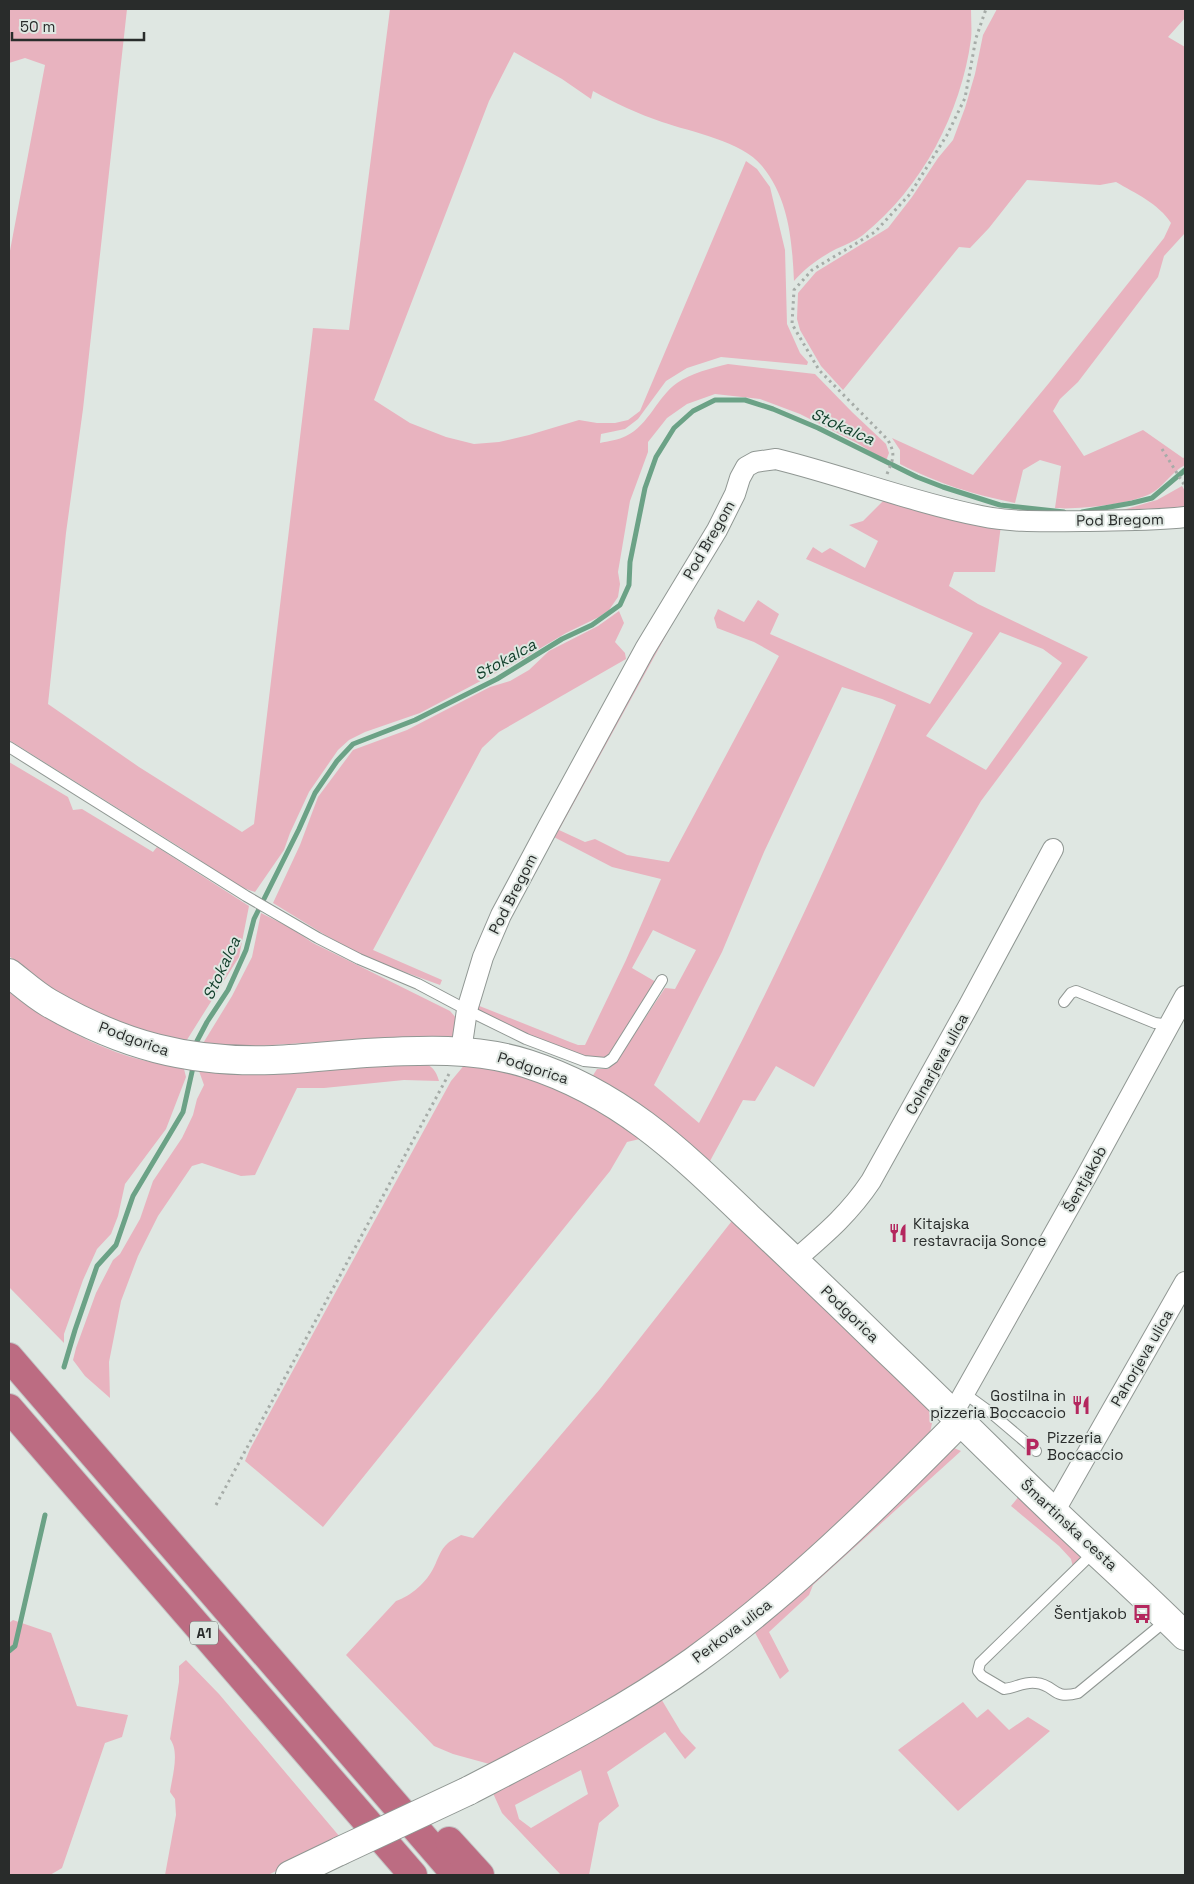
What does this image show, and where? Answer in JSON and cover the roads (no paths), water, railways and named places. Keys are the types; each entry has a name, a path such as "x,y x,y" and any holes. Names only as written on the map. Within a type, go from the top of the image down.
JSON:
{"highway":[{"name":"A1","path":"9,1358 456,1875"},
{"name":"A1","path":"9,1408 406,1870"},
{"path":"382,1788 414,1803 480,1875"}],"main road":[{"name":"Podgorica","path":"9,973 47,1002 116,1036 175,1054 213,1059 274,1060 400,1051 461,1051 494,1055 525,1062 566,1078 611,1101 675,1149 794,1260 959,1409"},
{"name":"Šmartinska cesta","path":"959,1409 1054,1512 1176,1628"},
{"name":"Perkova ulica","path":"290,1875 468,1791 604,1719 692,1662 778,1596 892,1491 959,1409"}],"street":[{"name":"Pod Bregom","path":"467,1010 483,957 501,916 645,649 717,530 746,467 755,462 776,459 930,503 1005,520 1170,519 1185,517"},
{"name":"Colnarjeva ulica","path":"794,1260 839,1222 872,1181 1054,849"},
{"name":"Šentjakob","path":"959,1409 1185,996"},
{"path":"461,1051 467,1010"},
{"name":"Pahorjeva ulica","path":"1054,1512 1185,1282"}],"lane":[{"path":"9,747 246,896 318,938 359,959 418,984 526,1039 584,1061 606,1063 613,1058 662,980"},
{"path":"1064,1002 1071,993 1076,991 1156,1023 1170,1025"},
{"path":"959,1409 990,1412 1036,1451"},
{"path":"1095,1551 980,1663 978,1672 982,1676 1004,1689 1031,1682 1039,1683 1060,1695 1068,1696 1078,1693 1176,1628"}],"waterway":[{"name":"Stokalca","path":"196,1047 197,1041 207,1022 228,990 246,950 254,919 315,793 337,761 353,744 415,720 497,679 562,639 592,625 620,605 629,585 630,562 645,488 656,457 674,428 693,411 715,400 745,400 773,409 818,428 917,477 943,487 1000,505 1064,512"},
{"name":"Stokalca","path":"1082,512 1152,498 1185,470"},
{"name":"Stokalca","path":"64,1367 97,1266 116,1245 133,1196 183,1112 194,1063"},
{"name":"Stokalca","path":"9,1651 15,1646 45,1515"}],"place":[{"name":"Kitajska restavracija Sonce","path":"898,1233"},
{"name":"Gostilna in pizzeria Boccaccio","path":"1081,1405"},
{"name":"Pizzeria Boccaccio","path":"1032,1447"},
{"name":"Šentjakob","path":"1142,1614"}]}
